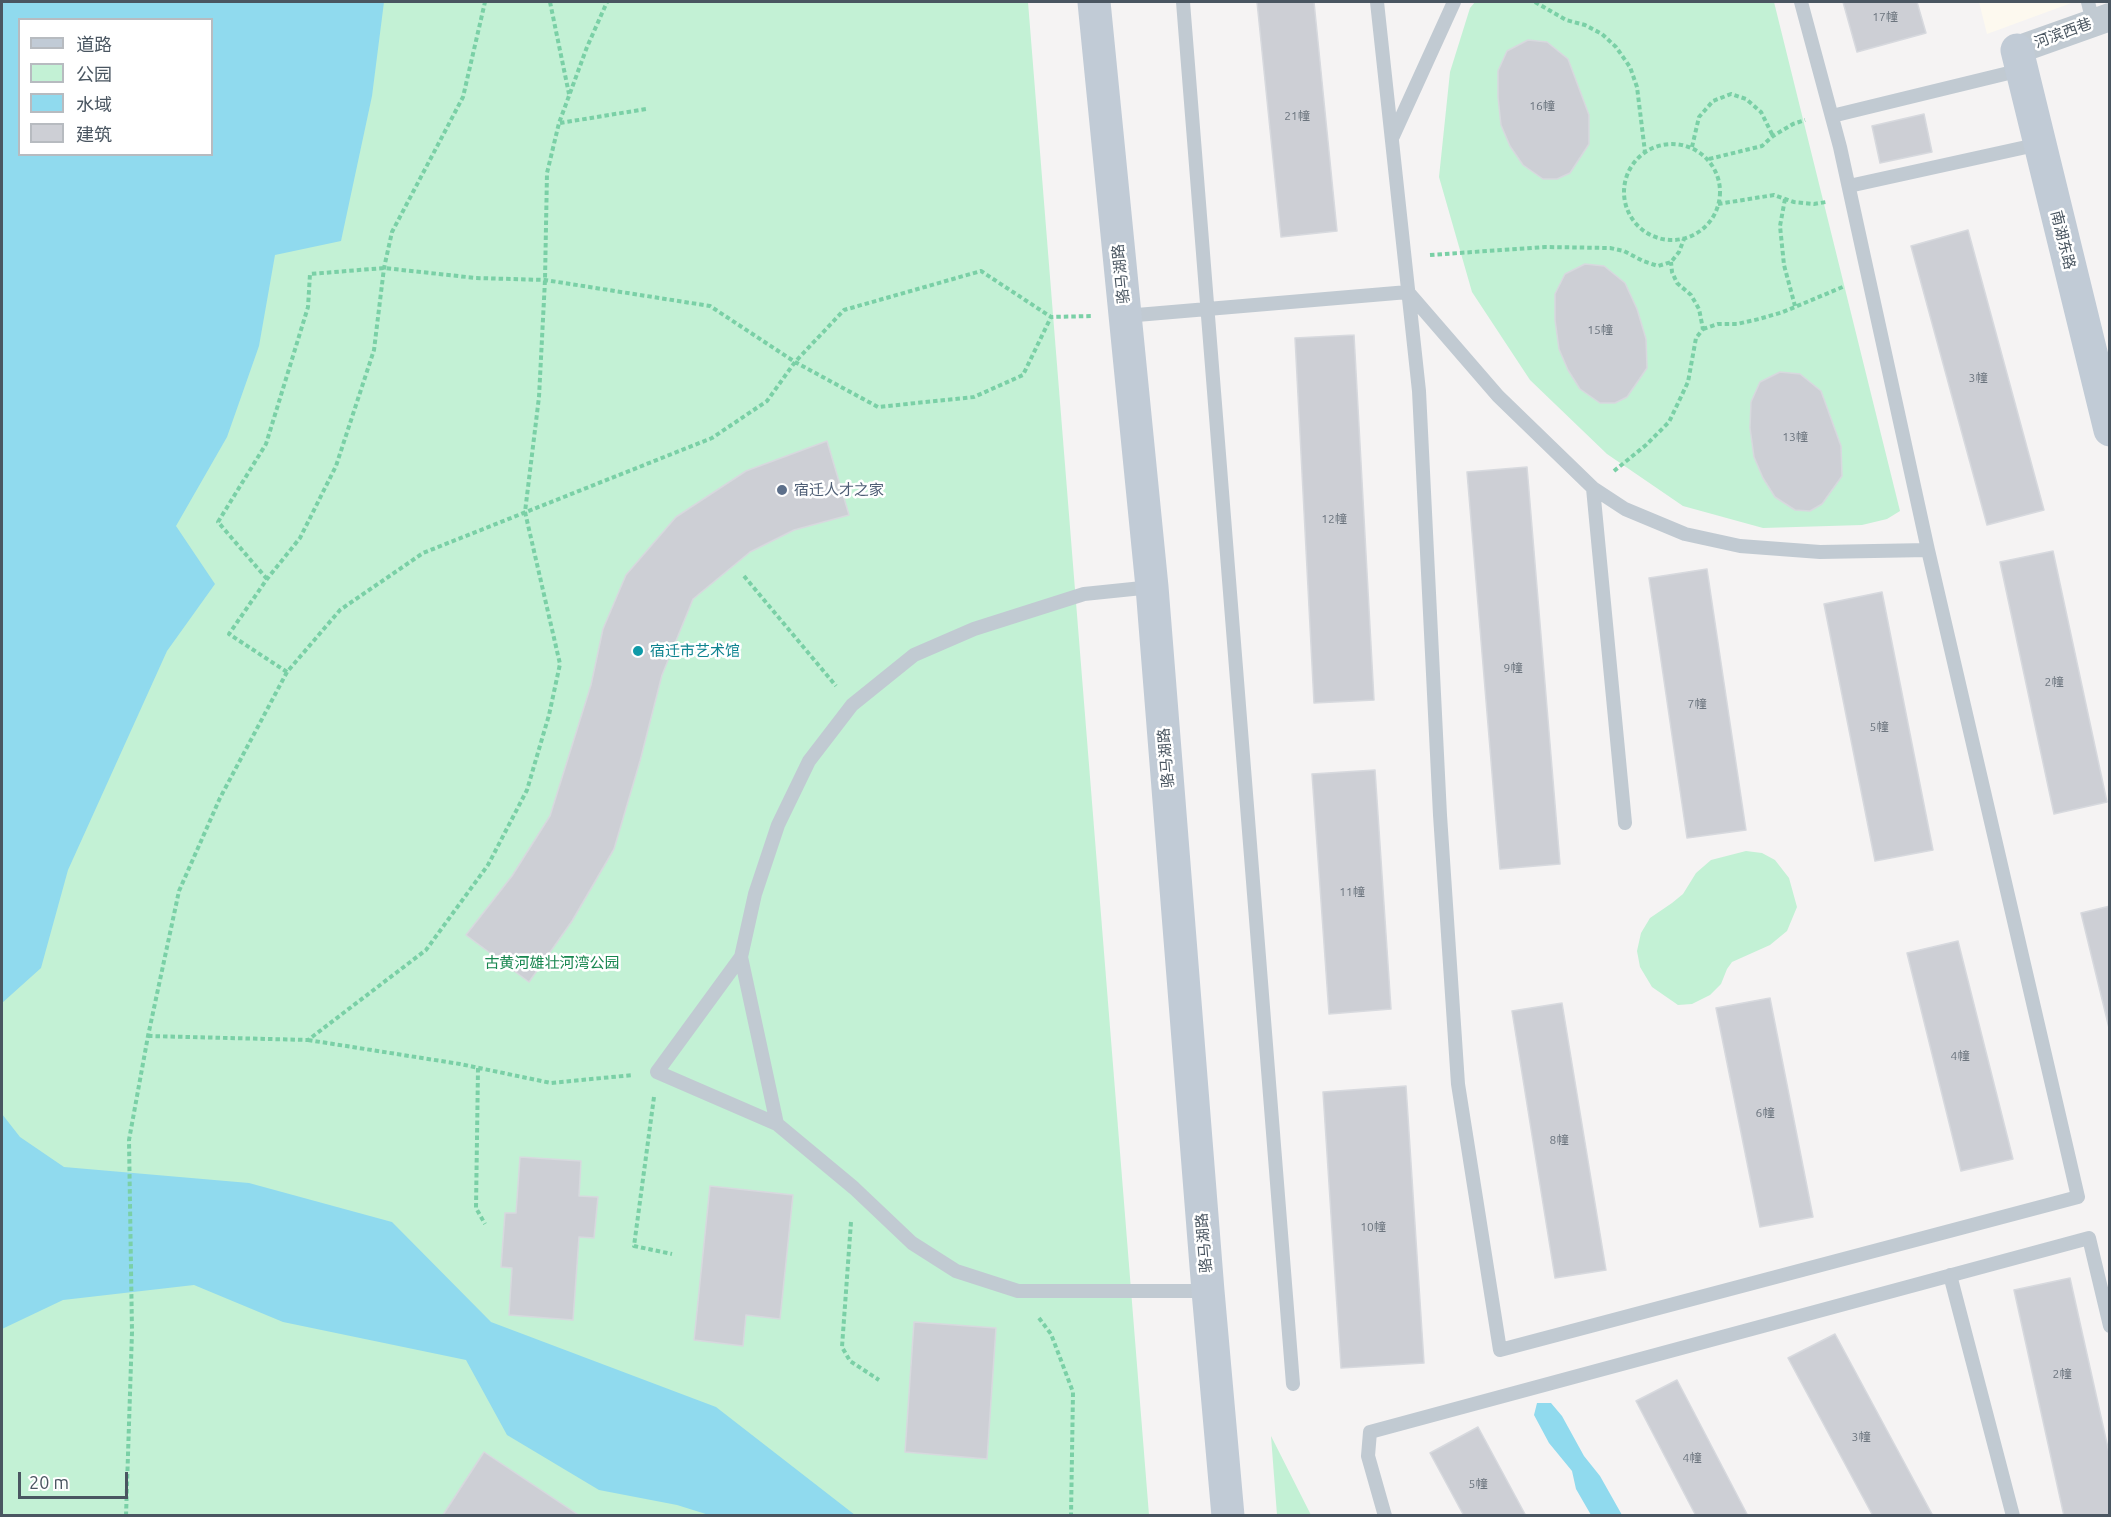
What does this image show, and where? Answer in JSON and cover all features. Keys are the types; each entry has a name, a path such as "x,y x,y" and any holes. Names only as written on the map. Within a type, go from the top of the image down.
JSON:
{"street":[{"name":"骆马湖路","path":"1094,2 1152,587 1228,1515"},
{"name":"河滨西巷","path":"2019,60 2097,13"},
{"name":"南湖东路","path":"2019,60 2109,430"}],"lane":[{"path":"1183,2 1293,1384"},
{"path":"1377,2 1419,391 1440,815 1458,1084 1500,1350 2078,1197 1928,550 1850,193 1801,2"},
{"path":"1392,138 1454,2"},
{"path":"1831,114 2019,60"},
{"path":"1850,193 2040,144"},
{"path":"1125,315 1408,292"},
{"path":"1408,292 1498,396 1593,488 1625,509 1685,534 1740,546 1820,552 1928,550"},
{"path":"1593,488 1625,823"},
{"path":"1152,587 1084,594 974,629 914,654 852,705 809,761 778,825 755,894 741,957 657,1072 777,1124 854,1188 912,1242 956,1271 1018,1291 1208,1291"},
{"path":"741,957 777,1124"},
{"path":"1385,1515 1368,1456 1370,1432 2089,1238 2109,1326"},
{"path":"1950,1275 2013,1515"}],"path":[{"path":"287,672 229,634 267,579 300,538 336,466 374,350 384,268 392,232 463,97 485,2"},
{"path":"550,2 570,95"},
{"path":"308,1040 426,950 488,866 527,789 549,716 560,664 525,512 539,397 545,280 547,173 559,123 587,46 607,2"},
{"path":"1535,2 1566,20 1585,25 1602,34 1616,47 1630,67 1637,87 1645,152"},
{"path":"1692,148 1699,117 1713,101 1731,94 1746,99 1761,112 1773,136"},
{"path":"559,123 646,109"},
{"path":"1708,159 1762,146 1793,124 1831,114"},
{"path":"1669,143 1692,148 1708,159 1719,178 1721,194 1718,204 1710,222 1698,233 1684,239 1668,240 1653,237 1630,217 1624,201 1623,185 1628,169 1639,156 1652,147 1669,143"},
{"path":"1718,204 1774,195 1794,202 1814,204 1850,193"},
{"path":"1785,199 1780,226 1784,265 1795,306"},
{"path":"1404,257 1545,247 1610,248 1624,251 1642,261 1658,266 1671,262 1684,239"},
{"path":"1671,262 1677,283 1691,295 1699,309 1703,329"},
{"path":"126,1515 132,1332 129,1140 148,1036 179,891 220,798 287,672 340,610 423,553 712,438 767,401 795,362 844,310 981,271 1051,317 1023,375 974,397 878,407 795,362 710,306 545,280 476,278 384,268 310,274 308,307 266,444 218,522 267,579"},
{"path":"1593,488 1646,445 1669,422 1688,382 1696,338 1703,329 1718,324 1737,324 1759,319 1869,277"},
{"path":"744,576 852,705"},
{"path":"148,1036 308,1040 478,1068 551,1083 657,1072 634,1246 672,1254"},
{"path":"478,1068 476,1208 485,1224"},
{"path":"854,1188 842,1347 850,1361 879,1380"},
{"path":"1018,1291 1051,1334 1073,1392 1071,1515"}],"shaded area":[{"path":"1979,2 2074,2 1987,34"}],"green space":[{"name":"古黄河雄壮河湾公园","path":"2,2 1028,2 1149,1515 2,1516"},
{"path":"1475,2 1774,2 1900,511 1887,519 1862,525 1763,528 1683,506 1607,454 1530,380 1472,292 1439,177 1450,72 1470,8"},
{"path":"1746,851 1762,853 1775,860 1789,878 1797,907 1787,931 1770,945 1732,962 1721,984 1710,995 1692,1004 1678,1005 1652,987 1640,967 1637,951 1641,933 1650,918 1683,894 1696,873 1711,860"},
{"path":"1271,1436 1311,1515 1277,1515"}],"water":[{"path":"2,2 384,2 372,96 341,241 275,255 259,346 227,437 176,526 215,584 167,651 68,870 41,968 2,1003"},
{"path":"2,1114 20,1137 64,1167 249,1183 392,1222 491,1322 716,1407 855,1515 709,1515 677,1505 599,1490 507,1435 466,1360 283,1322 194,1285 63,1300 2,1329"},
{"path":"1537,1403 1551,1403 1562,1416 1584,1456 1600,1476 1622,1515 1591,1515 1576,1489 1572,1471 1549,1443 1534,1415"}],"building":[{"path":"1257,2 1314,2 1337,231 1281,237"},
{"path":"1843,2 1917,2 1926,33 1857,52"},
{"path":"1528,40 1547,42 1568,59 1589,115 1589,144 1570,173 1557,179 1543,179 1523,165 1510,146 1501,125 1498,71 1507,51"},
{"path":"1924,114 1932,152 1880,163 1872,126"},
{"path":"1968,230 2044,510 1987,525 1911,246"},
{"path":"1585,264 1604,266 1625,283 1637,309 1646,339 1647,368 1627,397 1615,403 1600,403 1580,389 1559,349 1555,320 1555,294 1565,274"},
{"path":"1354,335 1374,700 1314,703 1295,338"},
{"path":"1780,372 1800,374 1821,391 1841,446 1842,476 1822,504 1810,511 1795,510 1775,497 1754,457 1750,428 1751,402 1760,382"},
{"path":"827,441 849,515 794,530 750,552 693,599 662,675 614,849 572,921 529,982 466,935 512,876 550,816 591,685 603,629 626,575 676,517 746,471"},
{"path":"1527,467 1560,864 1500,869 1467,472"},
{"path":"2053,551 2107,802 2054,814 2000,562"},
{"path":"1707,569 1746,830 1687,838 1649,578"},
{"path":"1882,592 1933,850 1875,861 1824,604"},
{"path":"1375,770 1391,1009 1329,1014 1312,774"},
{"path":"2110,906 2110,1032 2081,913"},
{"path":"1958,941 2013,1159 1961,1171 1907,953"},
{"path":"1770,998 1813,1217 1760,1227 1716,1008"},
{"path":"1562,1003 1606,1270 1555,1278 1512,1011"},
{"path":"1406,1086 1424,1363 1341,1368 1323,1092"},
{"path":"520,1157 581,1161 579,1196 598,1197 594,1238 579,1237 573,1320 509,1315 512,1268 501,1267 505,1213 516,1213"},
{"path":"710,1186 793,1195 780,1319 746,1315 743,1346 694,1340"},
{"path":"2070,1278 2110,1457 2110,1516 2064,1516 2014,1290"},
{"path":"914,1322 996,1328 987,1459 905,1452"},
{"path":"1835,1334 1933,1516 1873,1516 1788,1358"},
{"path":"1677,1380 1748,1516 1696,1516 1636,1401"},
{"path":"1478,1427 1526,1516 1464,1516 1430,1453"},
{"path":"484,1452 580,1516 443,1515"}],"place":[{"name":"宿迁人才之家","path":"782,490"},
{"name":"宿迁市艺术馆","path":"638,651"}]}
